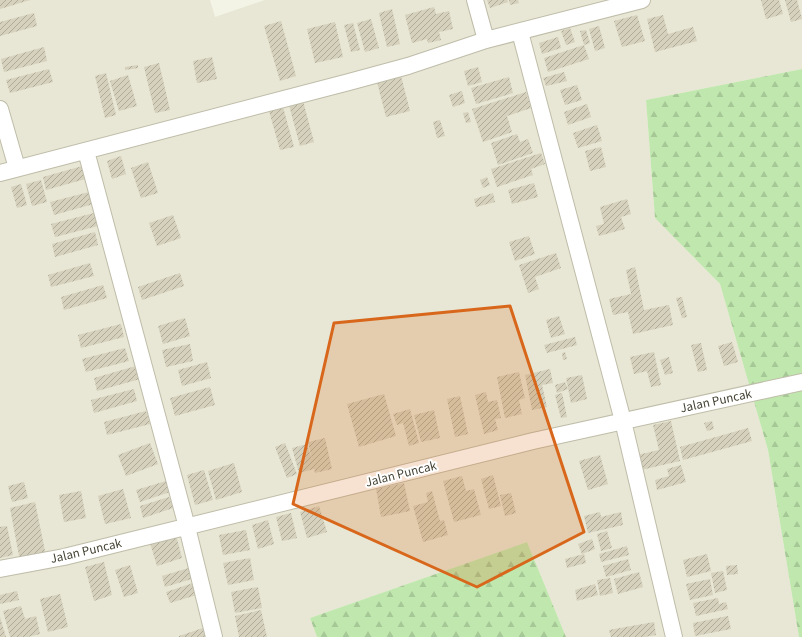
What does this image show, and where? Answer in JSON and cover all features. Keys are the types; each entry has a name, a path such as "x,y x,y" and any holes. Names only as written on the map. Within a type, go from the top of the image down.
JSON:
{"street":[{"path":"475,0 486,40"},
{"path":"0,173 394,70 486,40 642,0"},
{"path":"520,32 622,421 674,637"},
{"path":"0,109 17,168"},
{"path":"86,151 187,527 214,637"},
{"name":"Jalan Puncak","path":"0,569 64,557 533,441 802,382"}],"highlighted area":[{"path":"510,306 584,532 477,587 293,504 334,323"}],"shaded area":[{"path":"0,0 210,0 215,17 265,0 802,0 802,69 646,100 655,218 720,284 768,450 799,637 566,637 527,542 310,618 317,637 0,637"}],"green space":[{"path":"802,69 802,637 799,637 768,450 720,284 655,218 646,100"},
{"path":"527,542 566,637 317,637 310,618"}],"building":[{"path":"0,0 30,0 0,9"},
{"path":"487,0 507,0 508,2 490,8"},
{"path":"509,0 518,0 519,3 510,5"},
{"path":"761,0 779,0 783,14 766,19"},
{"path":"785,0 797,0 802,19 791,22"},
{"path":"434,7 436,14 449,11 453,29 439,32 441,40 428,43 427,39 412,43 405,15"},
{"path":"392,9 400,44 387,47 379,13"},
{"path":"34,13 37,26 0,36 0,22"},
{"path":"637,15 645,41 622,47 614,21"},
{"path":"663,15 668,34 693,27 697,41 655,52 647,19"},
{"path":"371,19 379,48 365,52 357,23"},
{"path":"281,21 296,76 280,81 264,26"},
{"path":"335,22 343,57 315,63 307,29"},
{"path":"353,23 360,50 351,52 344,25"},
{"path":"599,26 605,48 595,51 589,29"},
{"path":"570,28 575,42 566,45 561,31"},
{"path":"586,30 590,43 584,45 580,31"},
{"path":"558,37 561,48 542,54 539,43"},
{"path":"584,45 589,59 548,72 544,58"},
{"path":"44,47 47,61 4,72 1,59"},
{"path":"212,57 217,79 197,83 193,61"},
{"path":"159,63 170,110 155,113 144,67"},
{"path":"138,65 138,68 125,70 125,67"},
{"path":"478,67 482,82 468,86 464,71"},
{"path":"49,69 53,82 10,93 6,80"},
{"path":"564,72 567,81 546,86 543,78"},
{"path":"106,73 116,115 105,118 95,76"},
{"path":"128,75 137,106 119,111 110,81"},
{"path":"401,76 410,111 386,117 377,82"},
{"path":"509,77 513,93 476,104 471,88"},
{"path":"577,85 582,100 565,105 560,90"},
{"path":"462,91 465,103 453,107 449,95"},
{"path":"526,92 531,108 507,116 512,132 483,142 472,109"},
{"path":"303,101 314,142 300,146 289,105"},
{"path":"587,104 591,117 568,125 564,112"},
{"path":"283,107 294,147 280,150 269,111"},
{"path":"468,112 471,122 466,123 463,113"},
{"path":"440,120 445,136 437,138 433,122"},
{"path":"597,125 602,141 578,148 573,133"},
{"path":"517,134 520,142 528,139 533,153 498,165 491,143"},
{"path":"601,147 606,167 590,171 585,151"},
{"path":"541,153 545,164 531,169 533,175 497,187 491,169"},
{"path":"121,156 126,174 112,179 107,161"},
{"path":"148,162 158,193 141,198 131,168"},
{"path":"86,165 89,178 46,190 43,177"},
{"path":"487,177 490,185 483,188 480,180"},
{"path":"41,180 47,202 32,206 26,184"},
{"path":"534,183 538,197 512,204 508,190"},
{"path":"21,184 27,205 17,208 11,187"},
{"path":"93,191 97,203 54,215 50,202"},
{"path":"493,193 495,202 476,207 474,199"},
{"path":"627,199 631,214 621,217 625,229 599,236 596,226 604,224 600,207"},
{"path":"94,213 98,226 55,237 51,224"},
{"path":"173,215 181,238 157,246 149,223"},
{"path":"95,232 98,245 55,257 52,244"},
{"path":"529,236 535,254 515,261 509,242"},
{"path":"556,253 561,268 535,277 539,289 528,293 519,265"},
{"path":"90,263 94,276 51,287 48,275"},
{"path":"635,267 644,310 669,305 673,325 633,334 628,312 613,315 609,299 631,294 626,270"},
{"path":"180,273 184,286 142,300 138,287"},
{"path":"103,285 107,298 64,310 61,297"},
{"path":"682,297 687,317 682,318 676,298"},
{"path":"559,316 565,334 551,338 546,320"},
{"path":"185,318 190,336 163,344 158,326"},
{"path":"121,324 124,337 81,348 78,335"},
{"path":"575,337 577,345 547,353 544,345"},
{"path":"732,342 738,362 724,366 718,346"},
{"path":"701,343 707,370 698,372 691,345"},
{"path":"190,344 193,361 166,367 162,350"},
{"path":"125,348 129,361 86,372 82,359"},
{"path":"565,352 567,359 563,360 562,353"},
{"path":"654,352 661,385 651,387 647,371 634,374 630,357"},
{"path":"669,357 673,373 665,375 660,360"},
{"path":"207,362 211,378 182,386 178,370"},
{"path":"136,366 140,379 97,391 94,378"},
{"path":"550,369 553,383 542,385 547,407 532,410 525,375"},
{"path":"519,372 525,398 519,400 522,414 505,418 497,377"},
{"path":"582,375 587,399 571,403 566,378"},
{"path":"565,382 568,389 557,393 555,385"},
{"path":"210,387 215,405 175,416 170,398"},
{"path":"134,389 137,401 94,413 91,400"},
{"path":"486,392 488,402 497,400 501,418 495,419 498,430 484,434 475,395"},
{"path":"562,393 567,417 561,418 555,395"},
{"path":"384,394 396,436 359,447 347,404"},
{"path":"460,396 468,434 455,437 447,399"},
{"path":"410,409 419,443 409,446 403,423 397,425 393,414"},
{"path":"434,410 440,438 421,442 414,415"},
{"path":"146,411 150,424 107,435 104,422"},
{"path":"671,421 680,461 641,470 637,455 659,450 653,425"},
{"path":"712,421 714,429 707,431 704,423"},
{"path":"748,428 752,441 683,460 680,447"},
{"path":"325,438 332,469 315,473 314,469 299,473 292,448 307,444 312,460 308,442"},
{"path":"150,443 158,464 126,476 118,455"},
{"path":"285,443 297,474 287,478 275,447"},
{"path":"600,455 608,484 588,490 579,461"},
{"path":"234,463 242,492 216,500 208,471"},
{"path":"681,465 686,482 657,490 655,480 669,476 667,469"},
{"path":"204,470 213,500 195,505 187,475"},
{"path":"493,475 501,506 489,509 481,479"},
{"path":"462,476 466,491 474,489 481,515 454,522 443,481"},
{"path":"166,481 170,492 140,502 136,490"},
{"path":"24,482 28,498 12,502 8,486"},
{"path":"404,483 410,511 381,517 376,489"},
{"path":"123,489 131,518 105,524 98,496"},
{"path":"81,491 86,518 64,522 59,495"},
{"path":"432,491 440,521 444,520 448,535 423,542 413,506 428,502 426,493"},
{"path":"511,493 516,513 505,516 500,495"},
{"path":"169,497 173,508 143,518 140,506"},
{"path":"35,502 46,556 20,561 10,508"},
{"path":"319,506 327,532 307,538 300,512"},
{"path":"600,512 601,517 621,512 623,525 588,533 584,516"},
{"path":"291,513 297,538 282,541 276,517"},
{"path":"268,520 274,544 258,549 252,525"},
{"path":"7,526 13,555 0,558 0,527"},
{"path":"246,530 250,550 223,555 219,535"},
{"path":"607,531 612,548 601,551 597,534"},
{"path":"176,535 182,558 157,566 150,543"},
{"path":"592,539 595,549 582,554 578,544"},
{"path":"627,546 629,555 601,562 599,554"},
{"path":"584,554 586,563 567,568 565,559"},
{"path":"707,554 711,571 687,577 683,560"},
{"path":"250,558 254,580 228,585 223,563"},
{"path":"628,559 631,570 606,577 603,566"},
{"path":"104,562 112,595 94,601 85,567"},
{"path":"130,565 138,593 124,597 115,570"},
{"path":"737,565 738,574 727,575 726,566"},
{"path":"192,567 195,578 165,587 162,576"},
{"path":"723,571 727,590 715,593 711,573"},
{"path":"639,572 643,587 618,594 614,579"},
{"path":"610,578 613,593 600,596 597,580"},
{"path":"710,579 713,595 690,600 686,584"},
{"path":"196,582 200,594 170,603 166,592"},
{"path":"595,584 598,595 577,601 575,590"},
{"path":"258,587 262,608 235,613 231,592"},
{"path":"17,591 19,600 0,604 0,595"},
{"path":"60,594 68,627 48,632 40,599"},
{"path":"718,598 719,604 726,602 728,609 696,616 693,603"},
{"path":"21,606 25,619 36,616 40,634 28,637 10,637 3,611"},
{"path":"261,610 267,637 239,637 235,616"},
{"path":"728,616 731,629 695,636 693,623"},
{"path":"0,617 6,637 0,637"},
{"path":"654,622 656,635 644,637 611,637 609,630"},
{"path":"209,626 212,637 179,637 179,636"}]}
